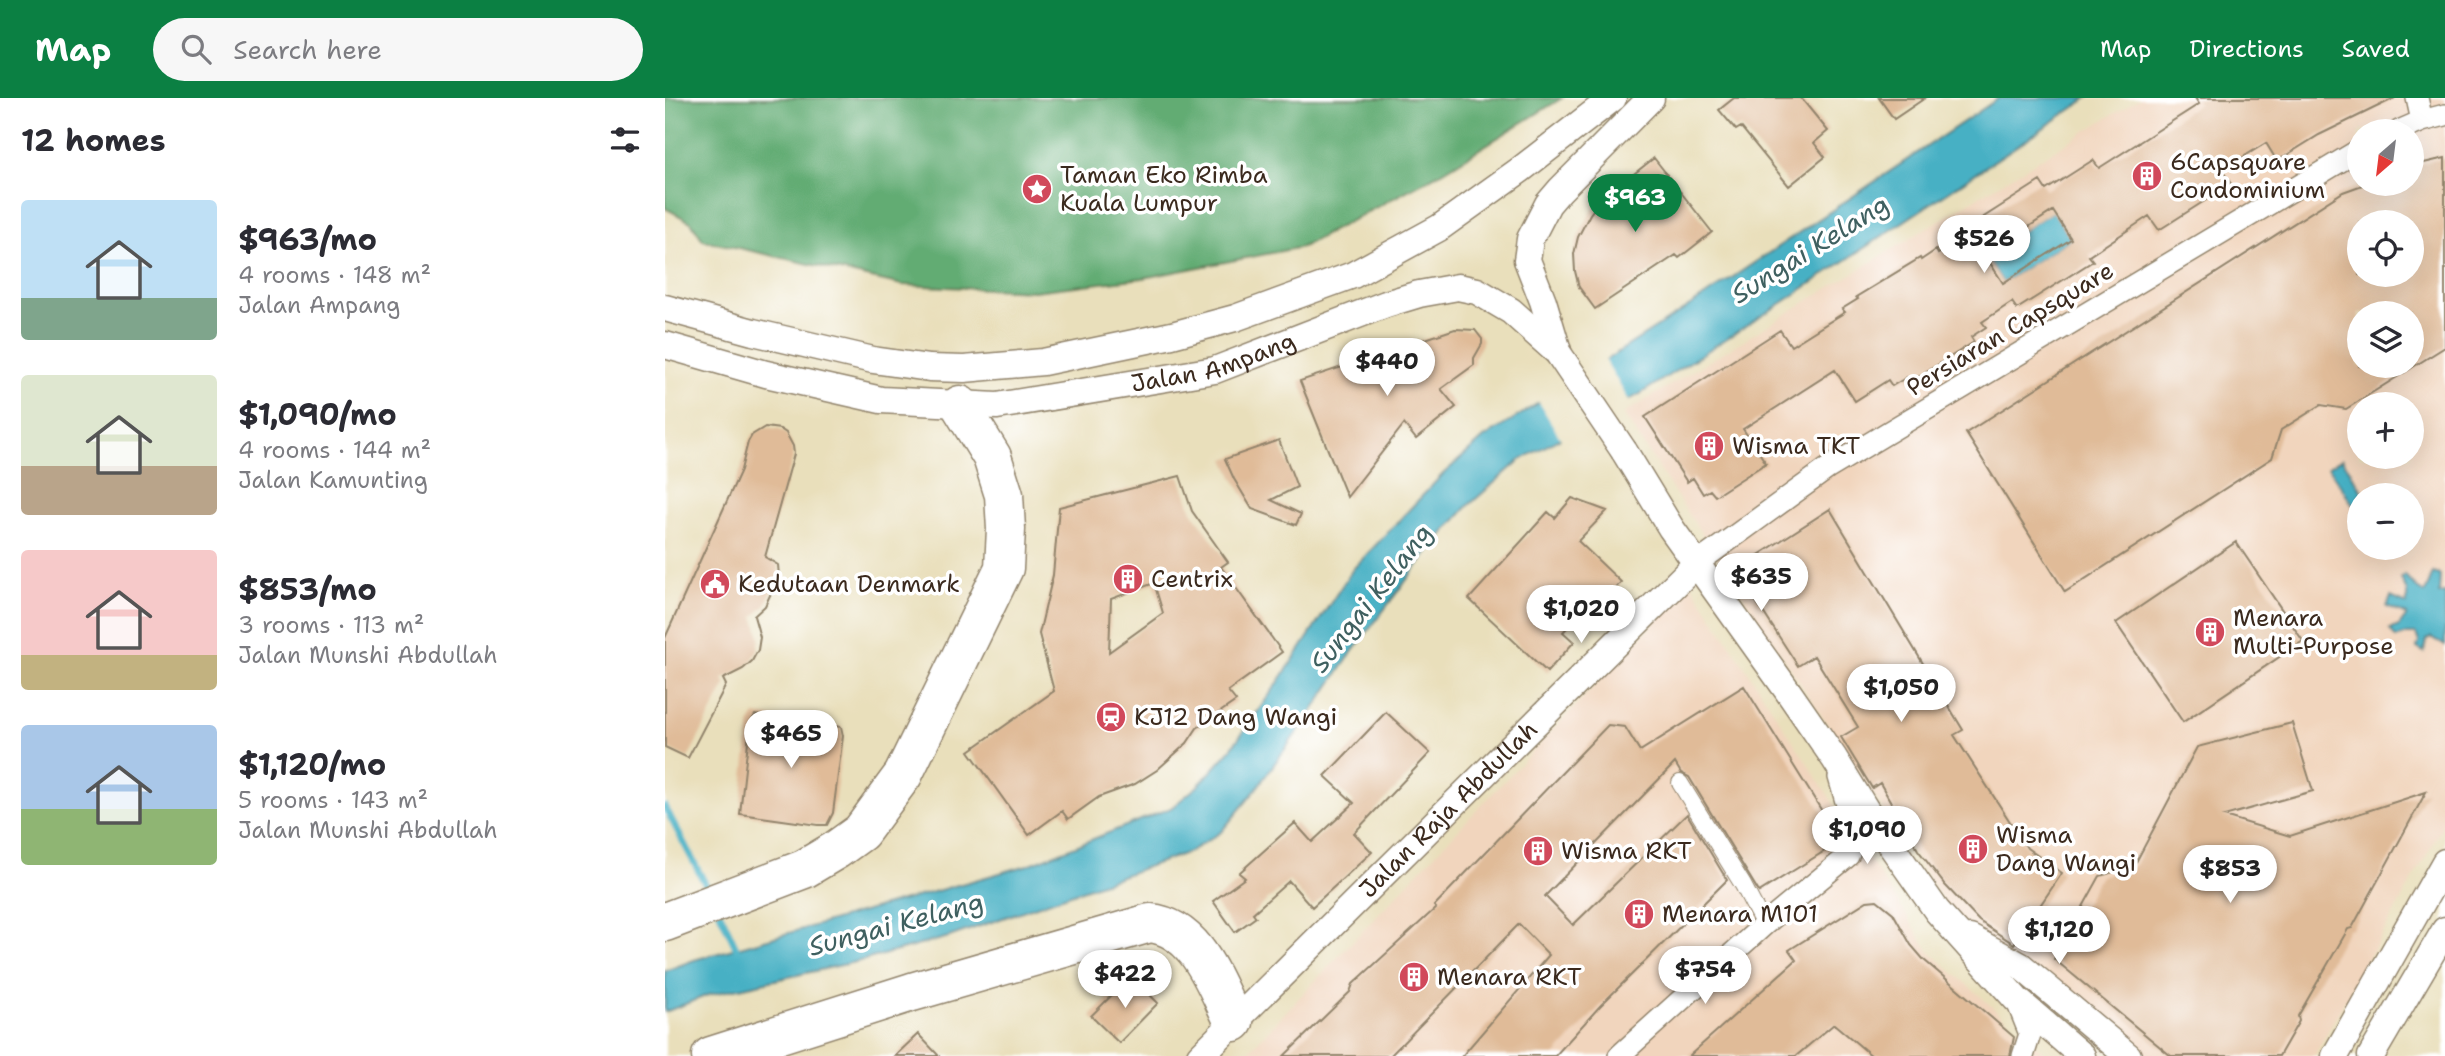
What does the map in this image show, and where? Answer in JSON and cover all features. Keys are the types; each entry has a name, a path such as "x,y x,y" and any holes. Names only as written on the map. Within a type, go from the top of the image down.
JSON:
{"highway":[{"path":"665,922 804,869 836,850 861,832 903,775 1004,568 1006,528 1003,495 992,457 960,405"},
{"path":"711,1056 912,992 1150,923 1165,924 1193,946 1234,1022"}],"street":[{"name":"Jalan Ampang","path":"665,308 873,360 929,368 964,369 1043,362 1172,335 1235,318 1353,275 1439,228 1613,98"},
{"path":"1651,98 1560,190 1548,204 1530,239 1527,260 1543,301 1558,353 1696,564 1834,758 1917,885 2015,999 2082,1056"},
{"path":"2417,98 2422,119"},
{"path":"2424,120 2445,115"},
{"name":"Persiaran Capsquare","path":"1696,564 1827,469 2347,157"},
{"name":"Jalan Ampang","path":"665,345 842,393 881,400 1005,405 1215,370 1387,304 1458,287 1477,291 1511,311 1558,353"},
{"name":"Jalan Raja Abdullah","path":"1200,1056 1696,564"},
{"path":"1619,1056 1764,925 1848,856 1856,836 1834,758"},
{"path":"1680,783 1743,885 1764,925"},
{"path":"2335,1056 2445,862"},
{"path":"1953,929 2021,966 2128,1056"},
{"path":"2371,1056 2445,930"},
{"path":"2015,999 2030,1034 2023,1056"}],"shaded area":[{"path":"2140,98 2445,98 2445,822 2314,1056 2140,1056 1954,917 1623,414"},
{"path":"1691,584 1930,952 2048,1056 1244,1056"}],"green space":[{"name":"Taman Eko Rimba Kuala Lumpur","path":"665,98 1562,98 1444,171 1302,247 1143,278 1034,291 902,285 703,240 691,222 665,208"}],"water":[{"name":"Sungai Kelang","path":"1999,98 2088,98 1785,301 1640,394 1519,461 1469,505 1430,549 1353,651 1251,796 1221,832 1189,852 949,937 864,960 708,995 665,1012 665,971 694,960 1028,865 1171,808 1198,786 1228,753 1353,569 1443,474 1484,438 1693,304"},
{"path":"2053,211 2071,239 2003,283 1985,255"},
{"path":"2342,459 2357,483 2347,483 2347,496 2328,467"},
{"path":"2433,573 2440,575 2439,594 2445,593 2445,646 2431,637 2427,640 2424,652 2417,648 2419,642 2416,634 2396,638 2390,630 2399,626 2407,615 2387,607 2391,597 2407,604 2407,592 2401,578 2405,575 2425,593"}],"pier":[{"path":"1603,356 1630,403 1562,441 1537,399"}],"building":[{"path":"1734,98 1801,98 1828,131 1814,143 1825,157 1789,186 1741,127 1736,130 1719,110"},
{"path":"1879,98 1925,98 1894,119"},
{"path":"2195,98 2395,98 2347,119 2277,161 2266,143 2222,170 2231,184 2159,230 2149,216 2089,256 2093,261 2017,309 2012,302 1982,322 1986,327 1971,337 1974,342 1910,382 1907,377 1892,386 1888,380 1855,401 1835,370 1743,429 1766,463 1715,496 1710,490 1703,494 1693,478 1687,482 1645,417 1780,330 1791,346 1845,312 1842,309 1858,299 1856,297 1920,258 1921,260 1936,250 1938,254 1969,235 1965,229 2040,181 2046,190 2093,160 2099,168 2199,104","holes":["2053,211 2071,239 2003,283 1985,255"]},
{"path":"1654,158 1712,232 1679,258 1676,255 1595,309 1579,287 1575,271 1574,254 1578,237 1600,201"},
{"path":"2445,158 2445,347 2424,360 2424,301 2347,301 2347,378 2396,378 2373,392 2347,392 2346,409 2321,405 2281,430 2272,458 2065,592 1966,433 2347,191 2347,196 2424,196 2424,163"},
{"path":"1455,329 1475,330 1482,339 1474,365 1441,389 1456,407 1416,439 1404,424 1347,497 1300,381"},
{"path":"765,427 780,429 786,433 794,454 765,557 778,565 779,576 765,606 754,616 760,637 758,650 752,661 743,669 723,679 726,685 688,758 665,747 665,638 741,470 748,442 752,435"},
{"path":"1279,440 1297,487 1271,500 1301,514 1296,525 1252,509 1225,459"},
{"path":"1180,476 1192,511 1228,562 1221,567 1282,652 1228,691 1236,701 1197,728 1187,743 1157,770 1135,784 1099,797 1068,819 1062,811 1029,835 969,751 1054,691 1039,634 1053,575 1059,507","holes":["1154,583 1163,613 1109,652 1111,599"]},
{"path":"1572,498 1607,511 1578,541 1621,582 1601,604 1595,598 1563,632 1574,642 1547,672 1469,599 1548,512 1555,518"},
{"path":"1830,509 1963,730 1954,735 2027,848 2062,873 2014,944 1979,921 1945,885 1918,850 1880,783 1872,788 1841,737 1858,727 1814,656 1798,666 1754,598 1772,585 1754,558"},
{"name":"Menara Multi-Purpose","path":"2236,542 2303,641 2183,722 2116,623"},
{"path":"1744,686 1839,842 1759,892 1689,777 1681,773 1675,763 1545,896 1573,925 1687,814 1727,880 1600,1006 1555,1056 1462,1056 1549,955 1519,924 1390,1056 1284,1056 1350,992 1353,984 1436,908 1434,906 1608,725 1625,727 1640,751"},
{"path":"1386,712 1430,753 1354,833 1372,852 1312,907 1289,881 1253,913 1256,917 1235,932 1213,901 1245,878 1239,873 1295,823 1312,842 1354,803 1325,776"},
{"path":"755,715 841,727 843,736 833,813 827,825 740,814 750,723"},
{"path":"2292,723 2313,791 2224,816 2290,836 2426,792 2352,928 2348,929 2298,1016 2299,1021 2279,1056 2171,1056 2054,959 2100,876 2134,866 2197,747"},
{"path":"1877,900 1893,913 1911,945 1924,960 2014,1037 2010,1056 1872,1056 1834,1024 1796,1056 1689,1056 1796,960 1789,950 1867,901"},
{"path":"1131,976 1158,1003 1119,1043 1091,1016"},
{"path":"918,1034 939,1056 895,1056"}],"waterway":[{"path":"665,807 710,893"},
{"path":"720,913 740,956"}],"place":[{"name":"6Capsquare Condominium","path":"2147,176"},
{"name":"Taman Eko Rimba Kuala Lumpur","path":"1037,189"},
{"name":"Wisma TKT","path":"1709,446"},
{"name":"Centrix","path":"1128,579"},
{"name":"Kedutaan Denmark","path":"715,584"},
{"name":"Menara Multi-Purpose","path":"2210,632"},
{"name":"KJ12 Dang Wangi","path":"1111,717"},
{"name":"Wisma Dang Wangi","path":"1973,849"},
{"name":"Wisma RKT","path":"1538,851"},
{"name":"Menara M101","path":"1639,914"},
{"name":"Menara RKT","path":"1414,977"}]}
